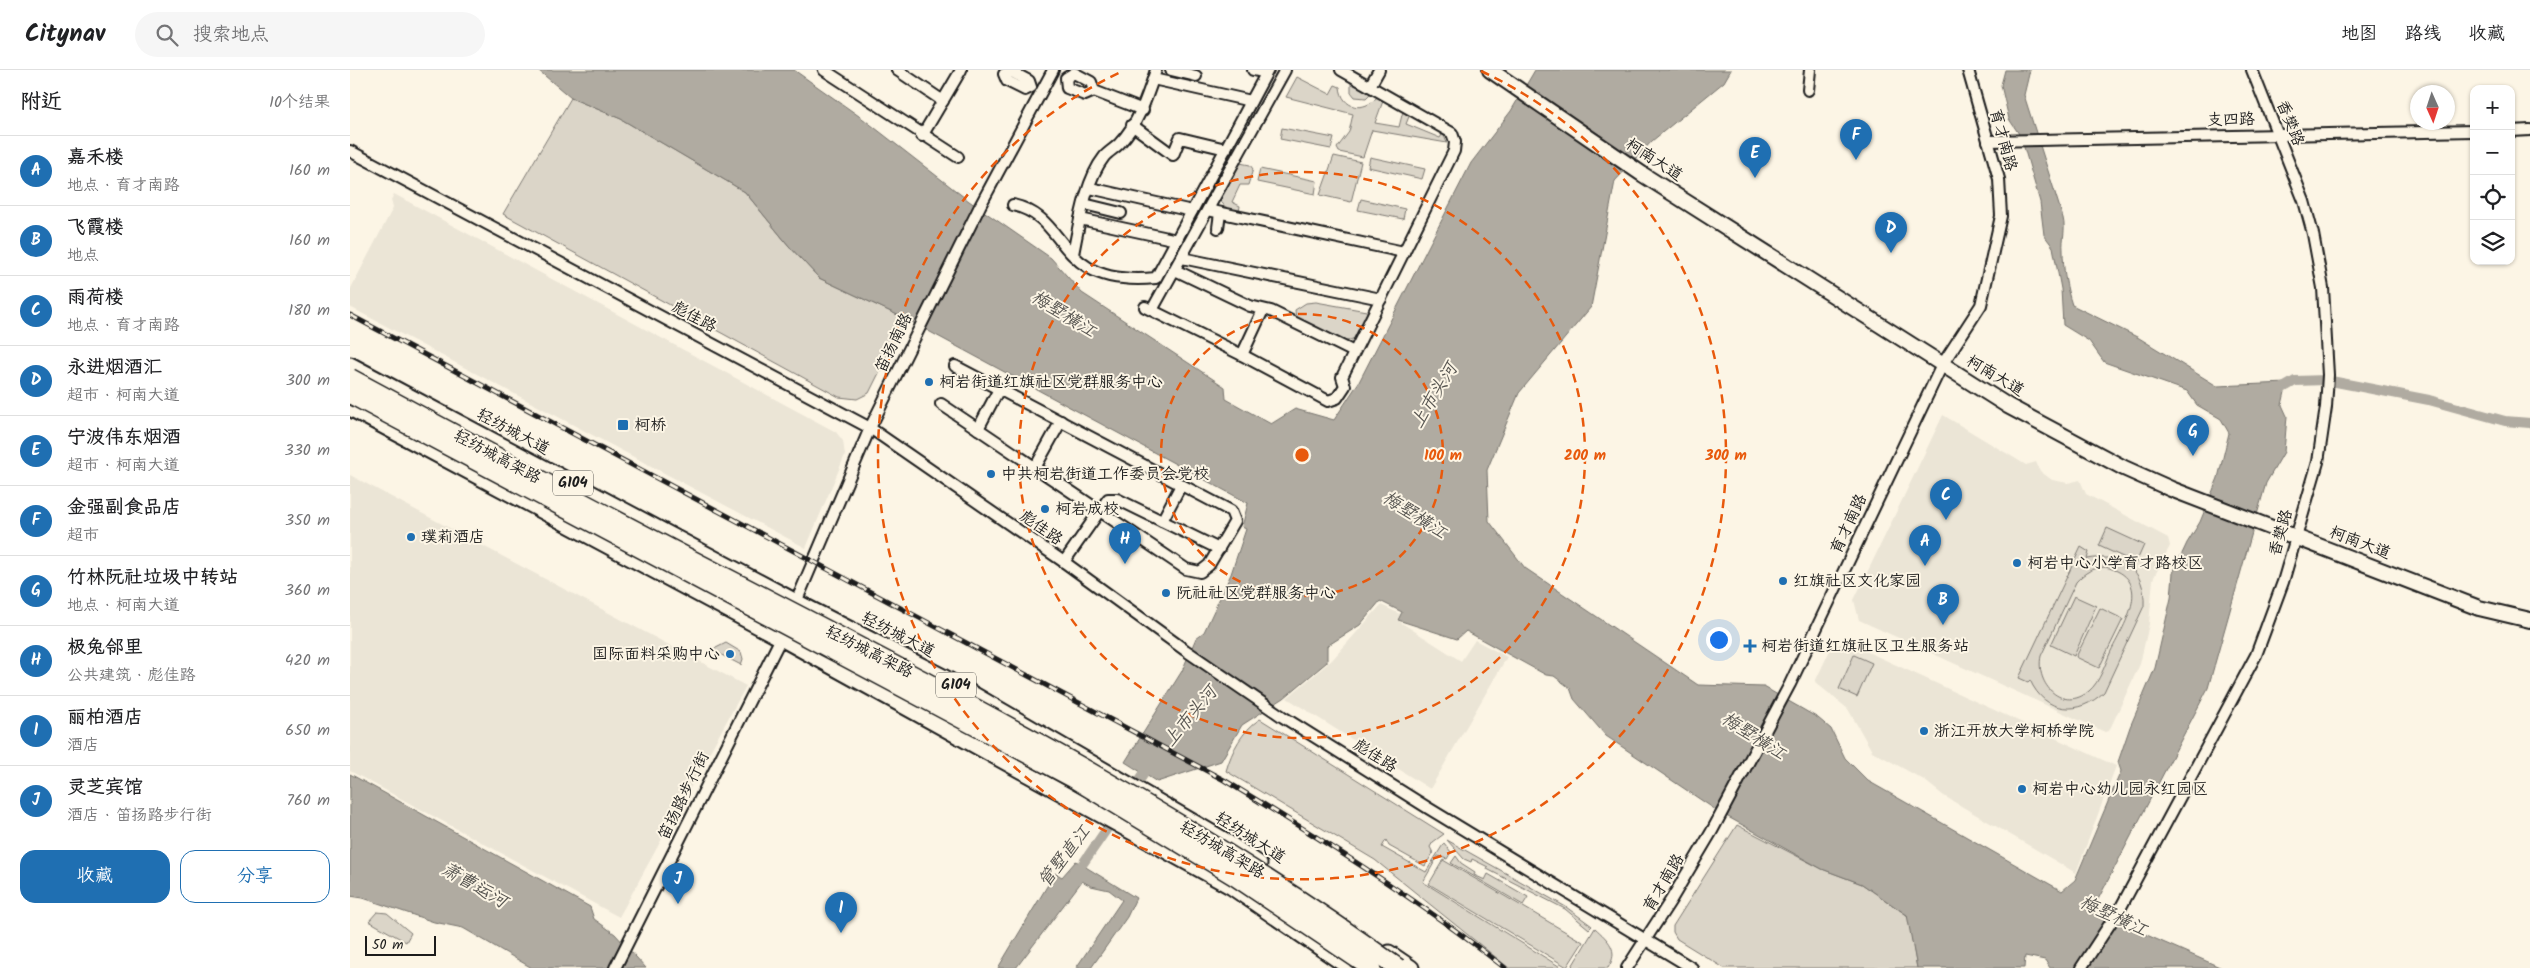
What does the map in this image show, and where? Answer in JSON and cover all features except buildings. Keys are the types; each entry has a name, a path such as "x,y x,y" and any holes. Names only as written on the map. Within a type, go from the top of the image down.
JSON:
{"highway":[{"name":"轻纺城高架路","path":"350,378 658,542 968,703 1114,785 1246,864 1338,924 1398,968"},
{"name":"轻纺城高架路","path":"350,394 1073,778 1236,876 1371,968"}],"main road":[{"name":"柯南大道","path":"1490,70 1642,174 1942,364 2016,410 2124,468 2171,489 2479,608 2530,620"},
{"name":"轻纺城大道","path":"350,365 796,602 942,677 1222,839 1411,968"},
{"name":"G104","path":"350,408 781,638 1232,887 1350,968"}],"street":[{"path":"824,70 922,136 958,157"},
{"path":"897,70 943,101"},
{"path":"922,136 961,70"},
{"path":"1052,70 1066,78"},
{"name":"笛扬南路","path":"781,638 870,428 1036,90 1052,70"},
{"path":"1171,70 1196,76"},
{"path":"1013,205 1027,208 1041,217 1073,254 1090,268 1128,280 1156,278 1267,72 1253,70"},
{"path":"1285,70 1182,258 1149,308 1328,401 1336,398 1345,386 1342,377 1454,151 1455,142 1452,133 1370,86 1360,74 1341,70"},
{"path":"1370,86 1379,70"},
{"path":"1808,90 1810,70"},
{"name":"育才南路","path":"1627,968 1712,830 1790,684 1942,364 1981,306 2002,216 1999,179 1968,70"},
{"name":"香樊路","path":"2081,968 2121,907 2256,655 2283,582 2318,462 2327,380 2323,288 2313,234 2279,134 2252,70"},
{"path":"1000,72 1012,72 1029,82 1036,90"},
{"path":"1066,78 1074,73 1091,82 1094,91"},
{"path":"1073,254 1084,204 1104,157 1120,143 1143,110 1155,74 1251,101"},
{"path":"1066,78 1067,88 1085,95 1094,91 1143,110"},
{"path":"1132,126 1172,155 1180,138 1226,149"},
{"path":"2515,130 2530,130"},
{"name":"支四路","path":"1988,141 2050,138 2470,131"},
{"name":"彪佳路","path":"350,151 870,428 1064,562 1184,650 1283,717 1692,968"},
{"path":"1090,188 1192,211"},
{"path":"1084,204 1121,213"},
{"path":"1208,210 1404,252"},
{"path":"1218,228 1220,213"},
{"path":"1080,219 1177,240"},
{"path":"1182,258 1381,299"},
{"path":"1175,270 1354,352"},
{"path":"1242,355 1263,310"},
{"path":"941,404 1036,466 1186,569 1200,572 1209,565 1235,521 1231,511 955,366"},
{"path":"978,429 999,389"},
{"path":"1036,466 1061,421"},
{"path":"1162,521 1181,485"},
{"path":"1064,562 1102,511 1108,499 1117,499 1219,549"},
{"name":"笛扬路步行街","path":"614,968 641,918 781,638"}],"shaded area":[{"path":"1297,77 1330,94 1335,85 1340,87 1345,100 1354,106 1366,105 1377,97 1383,101 1375,123 1399,127 1403,111 1410,114 1406,124 1440,138 1443,133 1447,143 1372,130 1363,157 1339,152 1337,148 1349,132 1353,114 1286,97"},
{"path":"1351,82 1371,93 1366,98 1355,97 1351,92"},
{"path":"571,98 621,119 745,192 789,246 819,278 906,319 869,393 857,399 839,397 503,214"},
{"path":"1282,128 1334,138 1331,149 1280,139"},
{"path":"1334,156 1361,162 1351,202 1320,195"},
{"path":"1370,157 1425,169 1422,179 1368,167"},
{"path":"1240,163 1250,165 1253,169 1248,185 1240,185 1232,202 1240,206 1239,212 1229,212 1220,200"},
{"path":"1260,169 1317,181 1315,194 1257,182"},
{"path":"394,194 836,432 843,441 845,455 806,548 350,307 350,290 393,208 391,200"},
{"path":"1361,199 1405,209 1403,219 1358,210"},
{"path":"1316,302 1372,312 1358,337 1344,342 1296,319 1295,310 1306,303"},
{"name":"柯岩中心小学育才路校区","path":"1943,415 2026,465 2036,462 2040,471 2052,480 2068,483 2080,480 2086,494 2168,538 2170,546 2153,579 2149,624 2140,664 2109,731 2105,732 1859,620 1854,600"},
{"path":"350,475 746,686 619,917 350,771"},
{"path":"2107,528 2144,545 2136,563 2099,546"},
{"path":"2081,547 2089,552 2087,559 2100,558 2121,561 2136,573 2144,593 2144,606 2104,692 2084,705 2074,708 2063,708 2044,700 2030,680 2028,682 2019,678","holes":["2105,567 2120,573 2129,581 2133,591 2132,603 2123,628 2096,683 2089,691 2079,697 2070,699 2053,693 2042,677 2040,667 2041,656 2076,582 2086,573 2097,568"]},
{"path":"2074,596 2096,606 2074,656 2051,645"},
{"path":"1381,605 1400,614 1397,620 1461,661 1475,640 1507,657 1430,789 1287,698 1332,660"},
{"path":"2100,608 2123,619 2099,668 2076,657"},
{"path":"1846,642 2116,766 2076,873 1944,796 1924,780 1872,751 1848,709 1815,682 1831,648"},
{"path":"726,643 741,652 743,659 741,665 712,650"},
{"path":"1854,655 1872,663 1857,697 1839,689"},
{"path":"1260,719 1444,834 1433,842 1430,847 1433,853 1425,866 1389,846 1386,840 1382,847 1426,872 1444,843 1451,852 1447,859 1438,856 1423,882 1562,968 1509,968 1375,860 1226,771 1231,756 1243,735"},
{"path":"1737,825 1822,869 1862,884 1908,916 1917,968 1724,968 1677,939 1673,932 1673,926"},
{"path":"1447,840 1566,907 1592,926 1589,929 1565,909 1487,869 1488,867 1472,859 1471,862 1464,859"},
{"path":"1456,856 1461,863 1475,872 1474,875 1485,880 1488,874 1528,897 1523,905 1451,863"},
{"path":"1443,860 1583,942 1567,967 1429,884"},
{"path":"377,912 387,913 411,933 406,942 369,921"},
{"path":"1595,928 1608,941 1613,951 1608,968 1571,968"}],"water":[{"path":"538,70 794,70 866,121 969,201 1051,258 1082,293 1225,387 1226,399 1271,424 1295,409 1334,420 1359,382 1471,163 1511,111 1535,70 1731,70 1724,82 1652,141 1615,181 1591,307 1519,393 1487,470 1489,521 1525,568 1698,685 1764,687 1818,718 1831,729 1845,758 1868,781 2062,891 2075,880 2121,771 2118,762 2130,727 2155,668 2171,598 2173,573 2187,543 2200,522 2218,478 2229,433 2221,419 2197,405 2187,391 2104,362 2089,341 2063,325 2061,289 2053,247 2044,235 2040,202 2021,137 2009,119 2001,85 2005,70 2030,70 2024,95 2063,218 2064,271 2072,305 2139,338 2217,386 2287,383 2282,405 2287,416 2284,452 2266,483 2208,688 2092,911 2222,968 2050,968 2045,960 2025,956 2024,968 1917,968 1907,915 1862,884 1822,869 1719,812 1606,736 1574,699 1570,688 1554,676 1546,675 1466,631 1457,639 1398,620 1402,612 1380,601 1360,625 1327,646 1327,662 1284,698 1242,725 1221,761 1157,782 1125,762 1182,671 1196,638 1204,632 1231,574 1246,529 1242,527 1248,503 906,319 819,278 789,246 745,192 621,119 571,98"},
{"name":"萧曹运河","path":"350,774 590,907 594,919 615,934 646,968 532,968 463,928 434,922 363,898 350,896"},
{"path":"1076,861 1136,898 1127,917 1091,968 1076,968 1122,900 1109,890 1091,886 1082,881 1016,968 998,968 1055,873 1062,877"}],"waterway":[{"path":"2276,392 2295,381 2326,380 2429,400 2505,421 2530,423"},
{"name":"管墅直江","path":"1131,793 1149,766"},
{"name":"管墅直江","path":"1075,875 1115,817"}],"railway":[{"path":"350,315 1224,780 1403,893 1505,968"}],"place":[{"name":"金强副食品店","path":"1856,160"},
{"name":"宁波伟东烟酒","path":"1755,178"},
{"name":"永进烟酒汇","path":"1891,253"},
{"name":"柯岩街道红旗社区党群服务中心","path":"929,382"},
{"name":"柯桥","path":"623,425"},
{"name":"竹林阮社垃圾中转站","path":"2193,456"},
{"name":"中共柯岩街道工作委员会党校","path":"991,474"},
{"name":"柯岩成校","path":"1045,509"},
{"name":"雨荷楼","path":"1946,520"},
{"name":"璞莉酒店","path":"411,537"},
{"name":"柯岩中心小学育才路校区","path":"2017,563"},
{"name":"极兔邻里","path":"1125,564"},
{"name":"嘉禾楼","path":"1925,566"},
{"name":"红旗社区文化家园","path":"1783,581"},
{"name":"阮社社区党群服务中心","path":"1166,593"},
{"name":"飞霞楼","path":"1943,625"},
{"name":"柯岩街道红旗社区卫生服务站","path":"1750,646"},
{"name":"国际面料采购中心","path":"730,654"},
{"name":"浙江开放大学柯桥学院","path":"1924,731"},
{"name":"柯岩中心幼儿园永红园区","path":"2022,789"},
{"name":"灵芝宾馆","path":"678,904"},
{"name":"丽柏酒店","path":"841,933"}],"water label":[{"name":"梅墅横江","path":"1063,315"},
{"name":"上市头河","path":"1435,396"},
{"name":"梅墅横江","path":"1414,516"},
{"name":"上市头河","path":"1191,717"},
{"name":"梅墅横江","path":"1753,737"},
{"name":"梅墅横江","path":"2113,917"}]}
